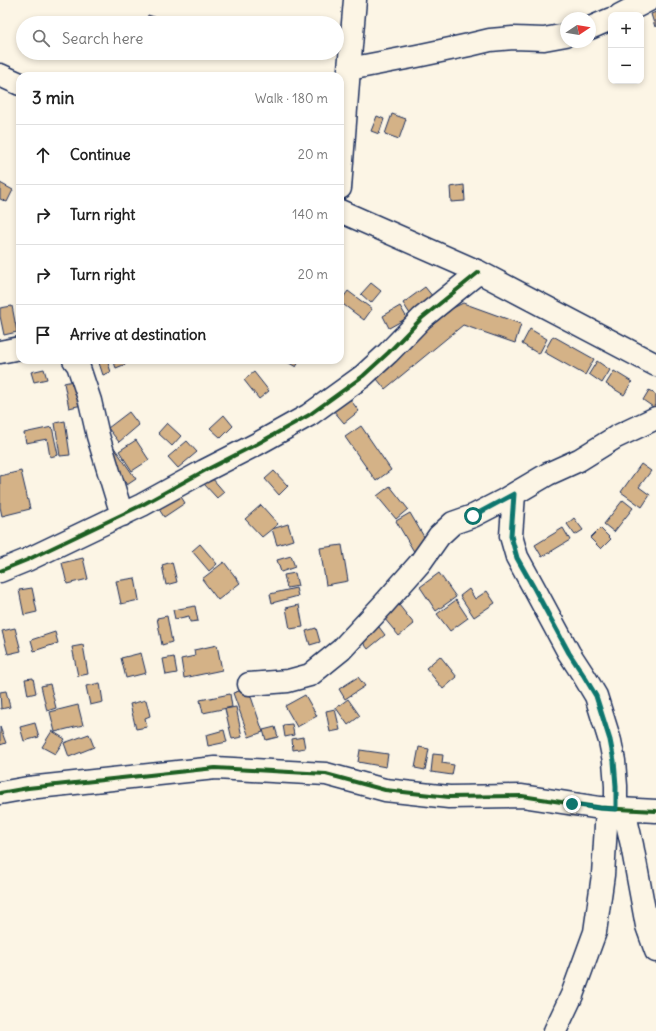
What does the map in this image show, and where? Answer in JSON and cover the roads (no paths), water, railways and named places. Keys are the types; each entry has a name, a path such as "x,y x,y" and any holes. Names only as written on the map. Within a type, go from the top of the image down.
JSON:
{"street":[{"path":"344,135 356,0"},
{"path":"626,12 649,0"},
{"path":"596,25 608,20"},
{"path":"349,69 490,40 513,38 544,39 560,36"},
{"path":"0,75 16,82"},
{"path":"344,213 479,272 656,365"},
{"path":"0,571 27,560 142,505 257,444 309,414 363,376 422,318 479,272"},
{"path":"0,352 16,349"},
{"path":"77,364 90,401 98,436 122,515"},
{"path":"249,684 288,681 310,675 341,650 377,612 420,563 439,536 453,523 473,516 548,474 579,460 616,437 656,418"},
{"path":"514,494 511,536 517,558 569,653 596,696 610,740 614,761 616,786 616,809 603,875 595,932 572,995 555,1031"},
{"path":"0,793 215,768 326,774 385,790 449,797 522,796 616,809 656,811"},
{"path":"616,809 632,845 647,926 656,951"}]}
